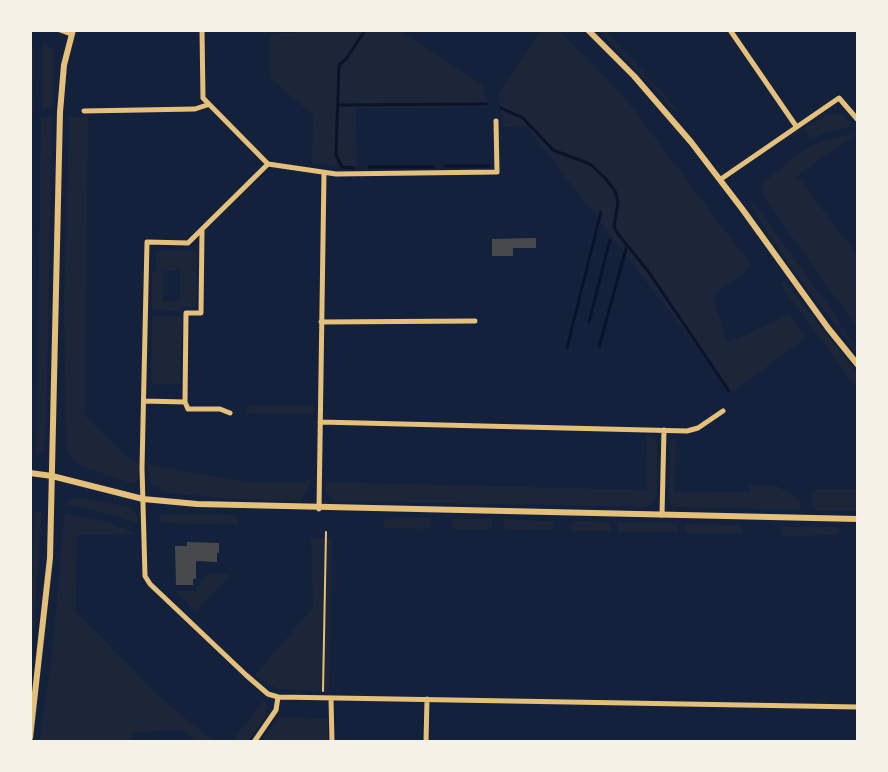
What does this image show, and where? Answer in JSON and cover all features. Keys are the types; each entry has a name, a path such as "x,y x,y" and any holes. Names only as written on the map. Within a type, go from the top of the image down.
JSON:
{"street":[{"path":"30,738 47,602 60,112 64,65 72,32 60,30"},
{"path":"202,30 202,93 207,105 268,164 324,173 497,172 496,121"},
{"path":"588,30 649,93 721,179 828,328 858,365"},
{"path":"730,30 796,126"},
{"path":"721,179 839,98 858,120"},
{"path":"84,111 195,109 207,105"},
{"path":"268,164 188,243 147,242 144,572 148,582 253,682 268,694 278,697 858,707"},
{"path":"318,509 324,173"},
{"path":"202,231 201,313 186,313 185,402 188,409 220,409 230,413"},
{"path":"321,322 475,321"},
{"path":"144,401 185,402"},
{"path":"320,422 664,430 698,428 723,411"},
{"path":"662,515 664,430"},
{"path":"30,473 52,476 143,500 225,506 858,519"},
{"path":"254,742 276,710 278,697"},
{"path":"332,698 332,742"},
{"path":"426,742 427,699"}],"path":[{"path":"323,698 326,532"}],"shaded area":[{"path":"300,30 400,30 482,85 488,107 356,109 357,167 312,164 313,115 270,78 270,34 297,33"},
{"path":"542,30 558,30 624,97 752,266 713,296 727,343 789,315 805,335 804,339 732,392 526,126 504,127 498,93"},
{"path":"598,30 605,30 679,111 674,110"},
{"path":"30,43 34,49 30,248"},
{"path":"43,44 54,49 53,108 42,109"},
{"path":"829,113 842,115 853,125 810,138 805,127"},
{"path":"88,116 85,416 130,460 139,463 138,480 133,484 81,466 72,460 66,449 64,301 69,117"},
{"path":"41,117 52,117 46,436 43,450 36,456"},
{"path":"856,134 797,176 858,256 858,329 762,195 763,183 800,152 823,141"},
{"path":"755,205 858,348 858,354 796,274 751,207"},
{"path":"156,251 197,251 196,307 180,307 180,311 152,310 152,272 156,271","holes":["180,270 180,302 163,302 163,271"]},
{"path":"784,281 858,374 858,390 780,284"},
{"path":"152,316 182,316 180,384 151,384"},
{"path":"246,406 314,406 314,414 247,413"},
{"path":"647,435 653,437 657,444 657,495 654,503 647,507 334,501 326,493 326,482 646,490"},
{"path":"676,435 674,491 749,492 750,485 777,486 800,500 800,510 673,507 669,500 670,443"},
{"path":"147,464 245,482 304,482 310,478 309,485 300,501 235,499 161,492 161,488 151,485"},
{"path":"816,489 856,489 858,511 816,511 811,501 812,493"},
{"path":"80,497 128,507 136,514 138,523 87,508 66,505 70,500"},
{"path":"37,511 42,512 30,677 34,514"},
{"path":"65,513 107,522 137,534 77,535 76,612 163,700 215,742 198,742 183,730 136,732 126,742 39,742 51,662"},
{"path":"160,514 232,515 238,518 238,525 161,523"},
{"path":"385,518 430,518 432,524 429,529 384,528"},
{"path":"451,519 492,519 492,529 452,529"},
{"path":"506,520 552,521 554,529 505,530 503,522"},
{"path":"572,521 610,522 610,531 571,531"},
{"path":"619,522 677,523 678,532 618,532"},
{"path":"686,524 741,525 742,533 686,533"},
{"path":"782,527 838,527 839,535 782,536"},
{"path":"311,538 332,538 329,692 278,689 254,676 313,607"},
{"path":"207,574 230,574 230,576 195,612 176,591 195,591"},
{"path":"264,700 267,705 266,717 247,742 231,742"},
{"path":"279,717 328,719 328,742 261,742"}],"building":[{"path":"536,238 536,248 513,248 513,256 492,256 492,239"},
{"path":"187,542 219,543 217,562 196,561 196,579 193,579 193,585 176,585 175,546 187,546"}],"waterway":[{"path":"353,168 342,167 336,155 339,65 347,58 365,30"},
{"path":"338,105 486,104"},
{"path":"501,108 523,118 553,150 590,164 606,179 615,191 618,202 614,227 618,234 648,271 729,391"},
{"path":"445,166 489,166"},
{"path":"369,167 433,167"},
{"path":"567,348 601,212"},
{"path":"589,322 610,240"},
{"path":"599,347 627,245"}]}
